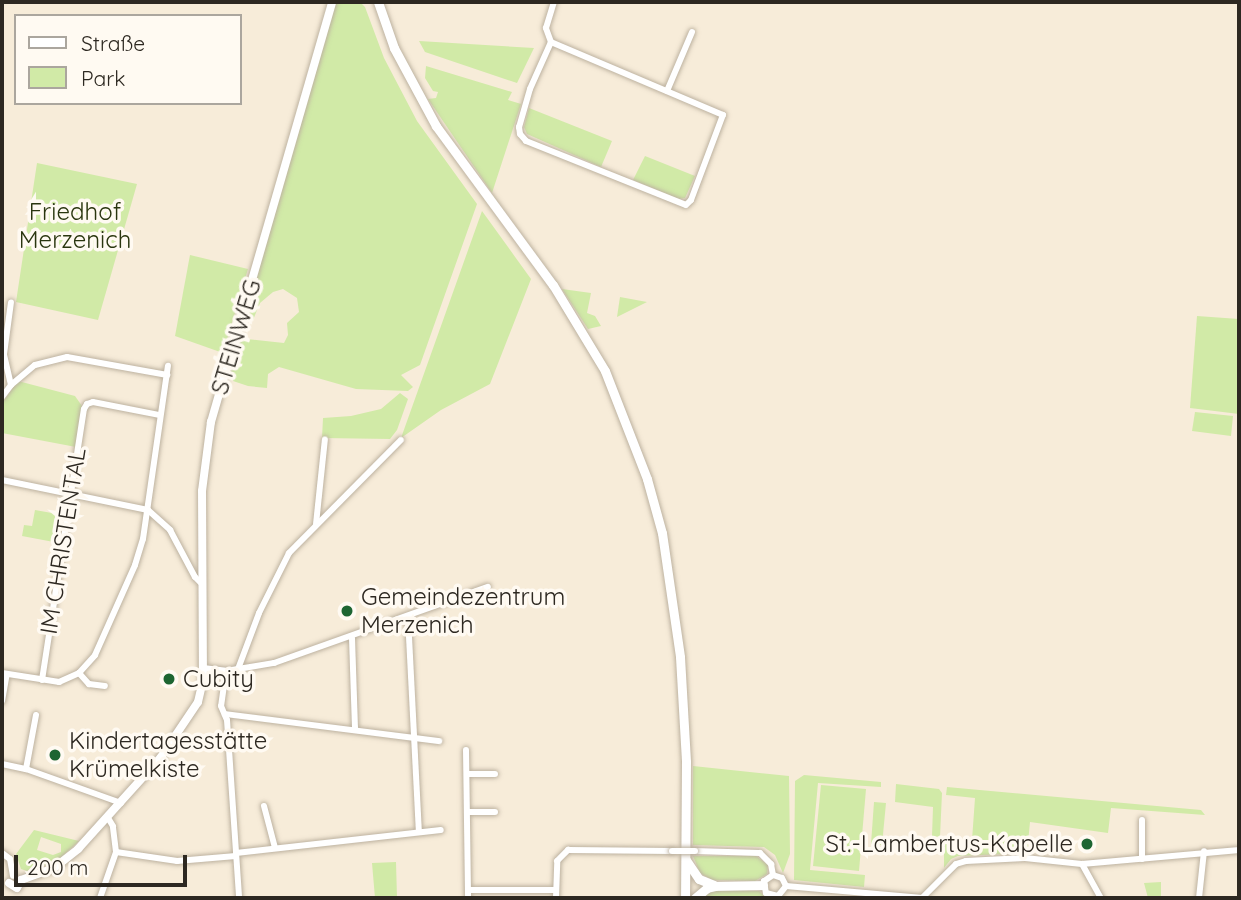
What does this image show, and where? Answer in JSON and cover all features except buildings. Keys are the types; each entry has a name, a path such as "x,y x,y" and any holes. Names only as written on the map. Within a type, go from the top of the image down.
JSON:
{"main road":[{"path":"379,3 394,48 436,126 570,311 605,370 635,443 662,533 674,597 684,705 685,898"},
{"path":"685,858 699,878 715,886"},
{"path":"695,898 707,888 715,886 763,885"}],"street":[{"name":"STEINWEG","path":"12,883 62,863 121,803 175,738 198,702 203,668 202,491 211,422 332,2"},
{"path":"551,42 530,89 519,127 520,134 526,141 681,206 691,200 723,115 551,42 546,33 554,2"},
{"path":"667,91 692,32"},
{"path":"10,384 4,354 11,302"},
{"path":"2,397 10,384 41,362 67,357 167,375"},
{"path":"2,701 4,674 59,682 79,673 95,655 131,575 143,539 168,366"},
{"name":"IM CHRISTENTAL","path":"42,680 84,409 87,404 159,415"},
{"path":"316,524 326,439"},
{"path":"238,669 250,632 285,560 316,524 401,440"},
{"path":"2,481 148,510 170,530 195,577 201,583"},
{"path":"203,668 226,671 274,663 352,638 488,587"},
{"path":"408,617 419,832"},
{"path":"352,638 355,730"},
{"path":"226,671 221,706 225,714 239,898"},
{"path":"79,673 89,684 105,687"},
{"path":"225,714 439,741"},
{"path":"26,769 36,715"},
{"path":"466,750 468,894 556,890"},
{"path":"2,764 26,769 121,803"},
{"path":"467,774 495,774"},
{"path":"264,806 275,848"},
{"path":"467,812 495,812"},
{"path":"100,898 116,852 113,826 108,818"},
{"path":"1142,820 1142,859"},
{"path":"116,852 177,861 441,830"},
{"path":"556,898 557,861 564,852 572,849 760,853 771,864 773,875"},
{"path":"786,886 922,898 961,862 1025,858 1082,864 1239,850"},
{"path":"1199,898 1205,851"},
{"path":"2,853 10,859 16,898"},
{"path":"1082,864 1101,898"},
{"path":"773,875 782,878 786,886 782,894 774,897 766,893 763,885 766,878 773,875"}],"green space":[{"path":"336,2 360,2 365,7 384,58 417,121 477,204 420,365 401,375 413,387 408,391 356,389 279,367 268,374 267,388 248,386 233,381 234,373 229,371 238,338 284,343 288,335 287,323 299,312 297,298 283,289 273,292 260,303 253,320 244,317"},
{"path":"419,41 534,48 517,83 425,52"},
{"path":"426,66 512,92 508,100 521,104 492,193 428,99 436,98 438,92 433,91 425,78"},
{"path":"529,108 612,141 601,167 527,134 524,127"},
{"path":"645,156 695,176 685,198 679,199 633,180"},
{"name":"Friedhof Merzenich","path":"37,163 137,184 98,320 16,302"},
{"path":"482,211 531,279 490,384 441,410 401,438"},
{"path":"190,255 248,269 223,353 175,336"},
{"path":"562,289 591,293 587,313 595,316 601,326 588,329"},
{"path":"620,297 647,302 617,317"},
{"path":"1197,316 1239,319 1239,414 1190,408"},
{"path":"18,381 75,396 82,406 76,447 2,433 2,403"},
{"path":"400,393 408,399 397,430 390,439 322,438 323,418 351,416 381,409"},
{"path":"1195,412 1233,416 1231,436 1192,431"},
{"path":"35,510 63,515 59,543 22,536 24,525 32,526"},
{"path":"693,766 789,776 790,854 783,873 775,855 764,847 693,845"},
{"path":"804,775 881,782 881,787 818,783 810,870 865,875 864,887 794,880 795,781"},
{"path":"896,784 939,789 942,793 940,837 932,836 933,807 895,802"},
{"path":"821,785 866,789 859,871 813,866"},
{"path":"947,787 1201,810 1205,815 1111,808 1108,833 1030,822 1027,853 958,856 951,859 944,868 944,839 972,840 975,798 946,795"},
{"path":"874,802 886,803 882,845 871,844"},
{"path":"34,830 79,841 57,861 27,871 21,869 16,854","holes":["41,837 61,844 61,852 53,855 37,850"]},
{"path":"693,856 756,856 768,865 767,874 755,881 712,880 700,873"},
{"path":"396,862 397,898 375,898 372,863"},
{"path":"1161,882 1161,898 1148,898 1144,883"},
{"path":"713,891 759,891 767,898 699,898"}],"place":[{"name":"Gemeindezentrum Merzenich","path":"347,611"},
{"name":"Cubity","path":"169,679"},
{"name":"Kindertagesstätte Krümelkiste","path":"55,755"},
{"name":"St.-Lambertus-Kapelle","path":"1087,844"}]}
